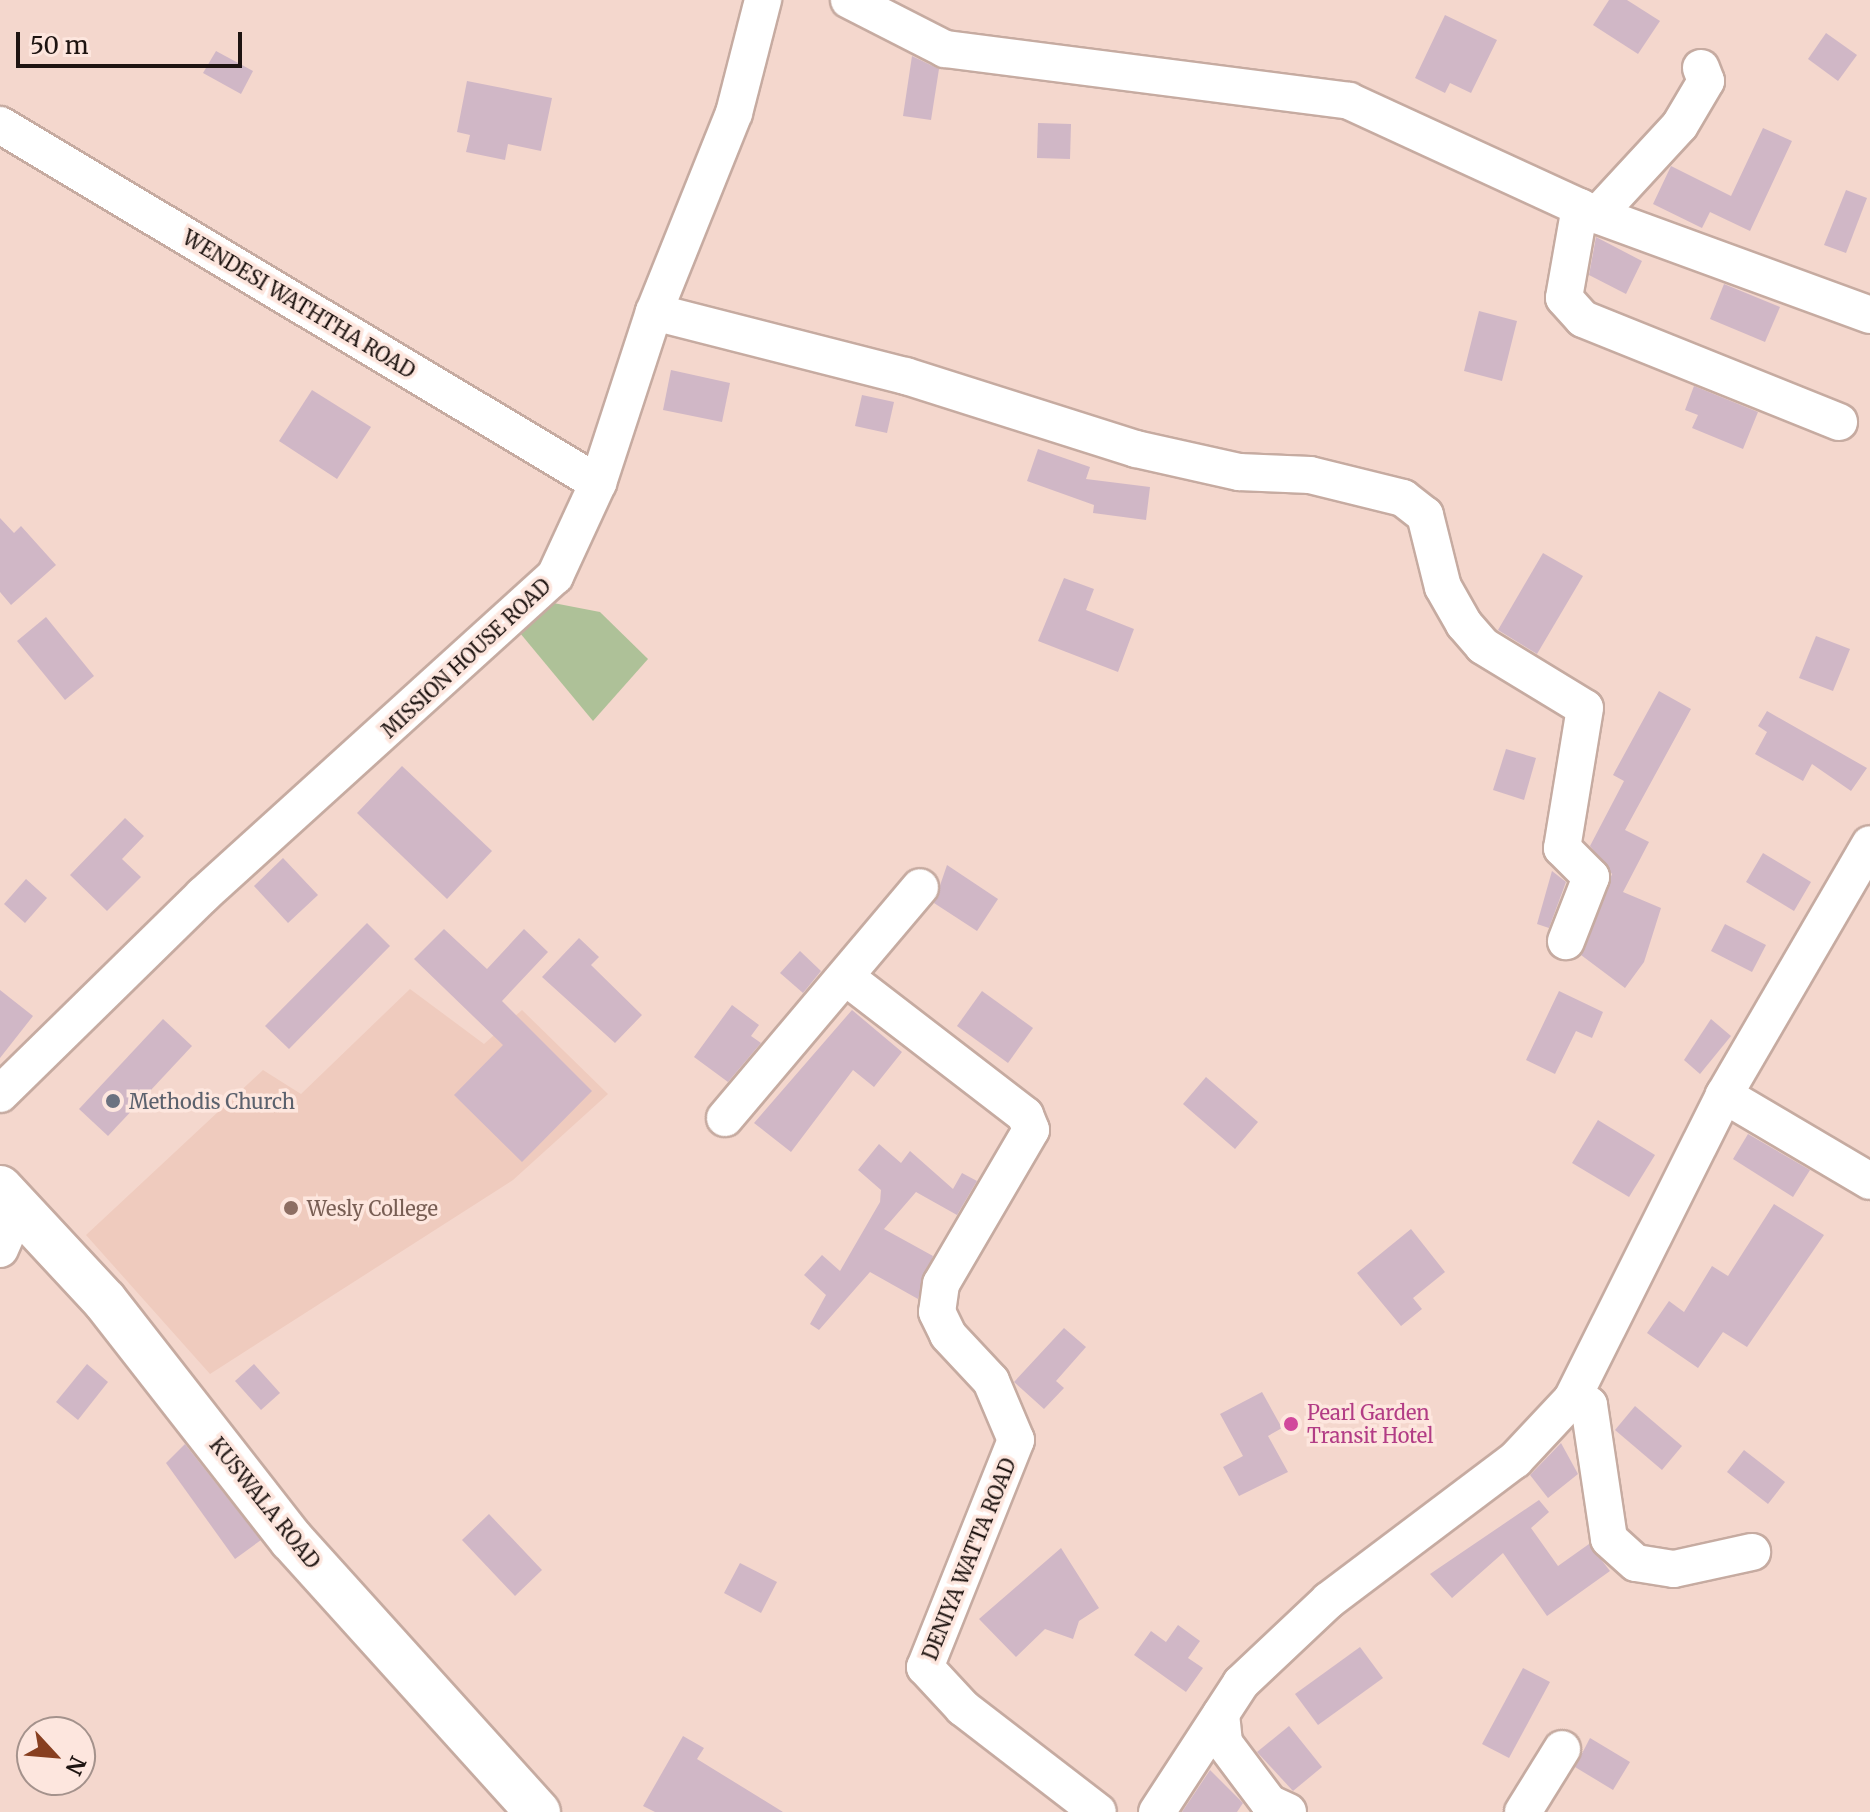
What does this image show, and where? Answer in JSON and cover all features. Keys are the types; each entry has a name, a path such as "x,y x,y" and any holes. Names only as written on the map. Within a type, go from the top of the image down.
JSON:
{"street":[{"name":"MISSION HOUSE ROAD","path":"0,1094 203,895 519,613 555,576 598,483 654,312 734,113 763,0"},
{"path":"849,0 945,49 1349,101 1588,211 1870,315"},
{"path":"1701,68 1706,81 1680,125 1588,211 1564,298 1583,319 1839,422"},
{"name":"WENDESI WATHTHA ROAD","path":"0,125 598,483"},
{"path":"654,312 906,376 1136,449 1239,472 1310,475 1403,498 1425,515 1443,587 1464,624 1483,646 1585,708 1562,848 1591,877 1566,941"},
{"path":"1157,1812 1241,1683 1329,1600 1515,1460 1572,1399 1724,1095 1870,844"},
{"path":"725,1118 847,978 920,887"},
{"name":"DENIYA WATTA ROAD","path":"847,978 1025,1115 1031,1130 941,1284 937,1312 948,1335 991,1381 1016,1440 925,1667 963,1708 1098,1812"},
{"path":"1724,1095 1870,1181"},
{"path":"0,1249 9,1198"},
{"name":"KUSWALA ROAD","path":"9,1198 105,1301 292,1540 538,1812"},
{"path":"1572,1399 1589,1405 1609,1539 1636,1563 1674,1569 1752,1552"},
{"path":"1221,1714 1224,1743 1269,1803 1288,1812"},
{"path":"1523,1812 1562,1749"}],"shaded area":[{"name":"Wesly College","path":"410,989 484,1044 522,1010 608,1094 513,1180 210,1374 86,1235 263,1070 301,1094"}],"green space":[{"path":"543,601 600,612 648,659 593,721 515,627"}],"building":[{"path":"1609,0 1627,0 1660,21 1638,54 1593,25"},
{"path":"1445,15 1497,40 1471,93 1450,83 1445,93 1415,78"},
{"path":"1826,33 1857,55 1838,81 1808,59"},
{"path":"216,51 253,71 241,94 203,73"},
{"path":"912,56 939,69 931,120 903,116"},
{"path":"467,81 552,98 541,151 508,144 505,160 466,152 470,135 457,132"},
{"path":"1038,123 1071,124 1070,159 1037,158"},
{"path":"1763,128 1792,141 1750,231 1710,212 1702,228 1653,204 1671,166 1731,196"},
{"path":"1846,190 1867,198 1846,253 1824,245"},
{"path":"1596,237 1642,261 1626,294 1589,275"},
{"path":"1724,284 1780,307 1765,342 1710,319"},
{"path":"1479,311 1517,321 1502,381 1464,371"},
{"path":"671,370 730,383 722,422 663,410"},
{"path":"1694,386 1758,412 1743,449 1692,428 1698,415 1685,410"},
{"path":"312,390 371,427 337,479 279,441"},
{"path":"862,395 894,402 887,433 855,426"},
{"path":"1038,449 1090,467 1086,479 1150,487 1146,520 1093,513 1094,505 1027,481"},
{"path":"0,518 14,533 21,526 56,565 11,605 0,592"},
{"path":"1543,553 1583,576 1537,654 1498,630"},
{"path":"1064,578 1094,589 1086,610 1134,629 1118,672 1038,641"},
{"path":"46,617 94,676 65,700 17,641"},
{"path":"1816,636 1850,649 1833,691 1799,678"},
{"path":"1659,691 1691,709 1625,830 1649,842 1623,892 1661,908 1644,962 1625,988 1581,955 1612,874 1590,846 1624,781 1613,775"},
{"path":"1767,711 1867,768 1851,791 1812,764 1803,781 1755,754 1767,732 1758,726"},
{"path":"1506,749 1536,758 1524,800 1493,790"},
{"path":"402,766 492,851 447,899 357,813"},
{"path":"125,818 144,836 122,859 141,877 107,911 70,875"},
{"path":"1763,853 1811,882 1794,911 1746,882"},
{"path":"283,858 318,895 288,923 254,886"},
{"path":"947,865 998,899 977,931 934,903"},
{"path":"1552,871 1566,882 1549,928 1537,924"},
{"path":"26,879 47,898 25,923 4,904"},
{"path":"367,923 390,946 289,1049 265,1026"},
{"path":"1725,924 1766,945 1752,972 1711,951"},
{"path":"444,929 487,969 524,929 548,952 502,1001 592,1091 522,1162 454,1095 503,1045 414,959"},
{"path":"579,938 599,957 591,965 642,1015 615,1043 542,977"},
{"path":"800,951 821,971 803,993 780,973"},
{"path":"0,990 33,1016 0,1058"},
{"path":"982,991 1033,1028 1008,1063 957,1026"},
{"path":"1559,991 1603,1012 1592,1038 1576,1031 1555,1074 1526,1060"},
{"path":"732,1005 759,1025 751,1036 761,1043 728,1082 694,1057"},
{"path":"852,1010 902,1052 874,1087 853,1070 791,1152 754,1123"},
{"path":"163,1019 192,1046 108,1136 79,1109"},
{"path":"1711,1019 1731,1036 1700,1074 1684,1060"},
{"path":"1206,1077 1258,1122 1235,1149 1183,1104"},
{"path":"1598,1120 1655,1155 1629,1197 1572,1163"},
{"path":"1748,1134 1810,1170 1793,1197 1733,1159"},
{"path":"879,1144 901,1163 910,1151 953,1189 962,1173 977,1181 957,1215 916,1192 884,1229 933,1256 918,1299 870,1272 819,1330 810,1324 826,1295 804,1275 822,1255 840,1271 880,1202 881,1190 858,1170"},
{"path":"1774,1204 1824,1235 1747,1347 1723,1332 1698,1368 1647,1333 1669,1301 1684,1312 1712,1266 1728,1276"},
{"path":"1411,1229 1445,1272 1413,1298 1422,1309 1401,1326 1357,1273"},
{"path":"1064,1328 1086,1347 1056,1381 1064,1388 1044,1409 1014,1382"},
{"path":"87,1364 108,1382 78,1420 56,1402"},
{"path":"254,1364 280,1393 261,1410 235,1381"},
{"path":"1262,1392 1282,1428 1268,1436 1288,1472 1239,1496 1223,1467 1243,1456 1220,1414"},
{"path":"1635,1406 1682,1446 1662,1470 1615,1430"},
{"path":"1561,1443 1578,1474 1548,1498 1530,1475"},
{"path":"185,1444 261,1540 235,1559 166,1463"},
{"path":"1744,1450 1785,1482 1768,1504 1727,1472"},
{"path":"1539,1500 1549,1512 1531,1528 1558,1566 1589,1544 1610,1571 1547,1616 1503,1553 1452,1598 1430,1574"},
{"path":"489,1514 542,1570 515,1596 462,1540"},
{"path":"1061,1548 1099,1608 1079,1621 1073,1639 1045,1629 1016,1657 979,1619"},
{"path":"740,1563 777,1582 761,1613 724,1593"},
{"path":"1178,1625 1200,1641 1188,1658 1203,1668 1186,1692 1134,1655 1151,1631 1166,1642"},
{"path":"1360,1647 1383,1678 1318,1725 1295,1694"},
{"path":"1523,1668 1550,1682 1509,1758 1482,1744"},
{"path":"1289,1726 1322,1767 1293,1791 1257,1752"},
{"path":"683,1736 704,1748 697,1759 783,1812 655,1812 643,1806"},
{"path":"1590,1738 1630,1762 1613,1790 1575,1767"},
{"path":"1210,1770 1243,1803 1237,1812 1182,1812"}],"place":[{"name":"Methodis Church","path":"113,1101"},
{"name":"Wesly College","path":"291,1208"},
{"name":"Pearl Garden Transit Hotel","path":"1291,1424"}]}
